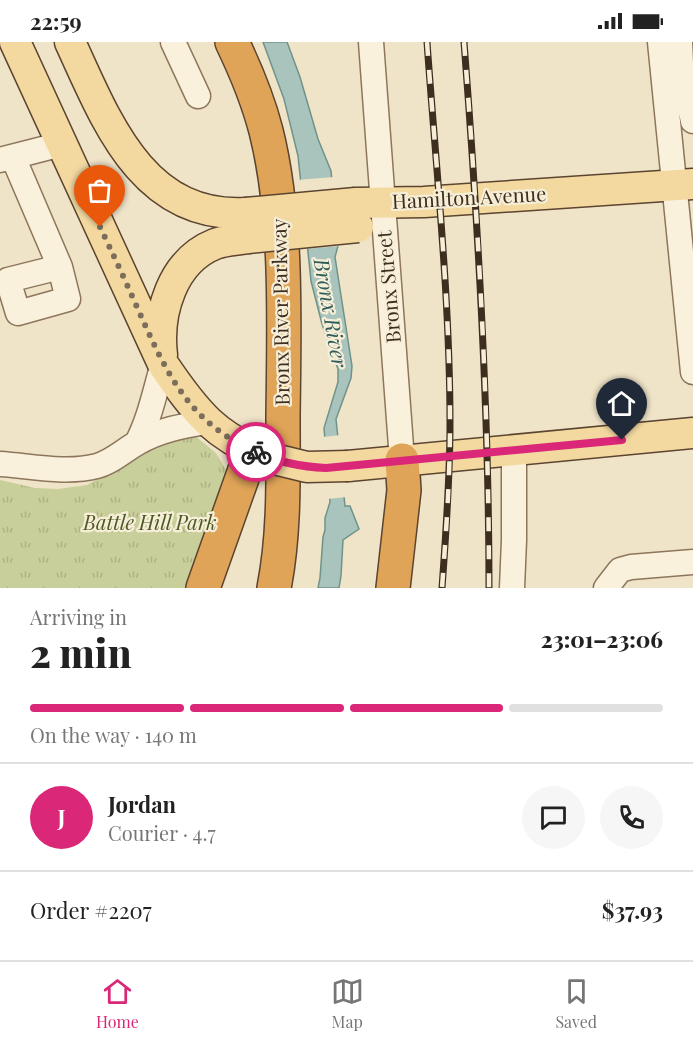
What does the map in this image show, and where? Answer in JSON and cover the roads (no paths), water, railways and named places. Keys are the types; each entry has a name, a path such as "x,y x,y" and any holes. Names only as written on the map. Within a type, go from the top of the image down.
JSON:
{"highway":[{"name":"Bronx River Parkway","path":"232,42 250,84 266,132 279,215 283,350 282,507 274,588"},
{"name":"Bronx River Parkway","path":"249,42 271,95 280,127 288,163 294,225 297,298 297,508 295,556 290,588"},
{"path":"203,588 263,455"},
{"path":"393,588 404,490 402,460"}],"main road":[{"path":"15,42 162,364 182,394 220,433 263,455 307,467 348,466 693,433"},
{"path":"70,42 118,140 139,168 152,181 182,201 225,214 247,226"},
{"name":"Hamilton Avenue","path":"247,226 370,212 424,202 683,185"},
{"path":"162,364 162,319 178,273 208,248 247,226"}],"street":[{"path":"173,42 198,96"},
{"name":"Bronx Street","path":"371,42 370,212 402,460"},
{"path":"660,42 683,185 693,372"},
{"path":"680,42 681,63 693,121"},
{"path":"60,267 6,158 62,144"},
{"path":"137,443 151,407 162,364"},
{"path":"0,464 56,468 95,466 111,460 163,430 207,422"},
{"path":"512,588 514,450"},
{"path":"606,588 620,570 693,562"}],"water":[{"name":"Bronx River","path":"263,42 287,42 318,139 331,171 338,246 335,257 352,366 351,378 336,419 345,506 350,506 359,529 343,540 339,588 318,588 325,518 330,502 324,428 338,382 338,369 322,324 311,281 298,156 284,99"}],"railway":[{"path":"427,42 445,281 449,376 449,465 442,588"},
{"path":"464,42 482,315 489,588"}],"park label":[{"name":"Battle Hill Park","path":"150,523"}]}
